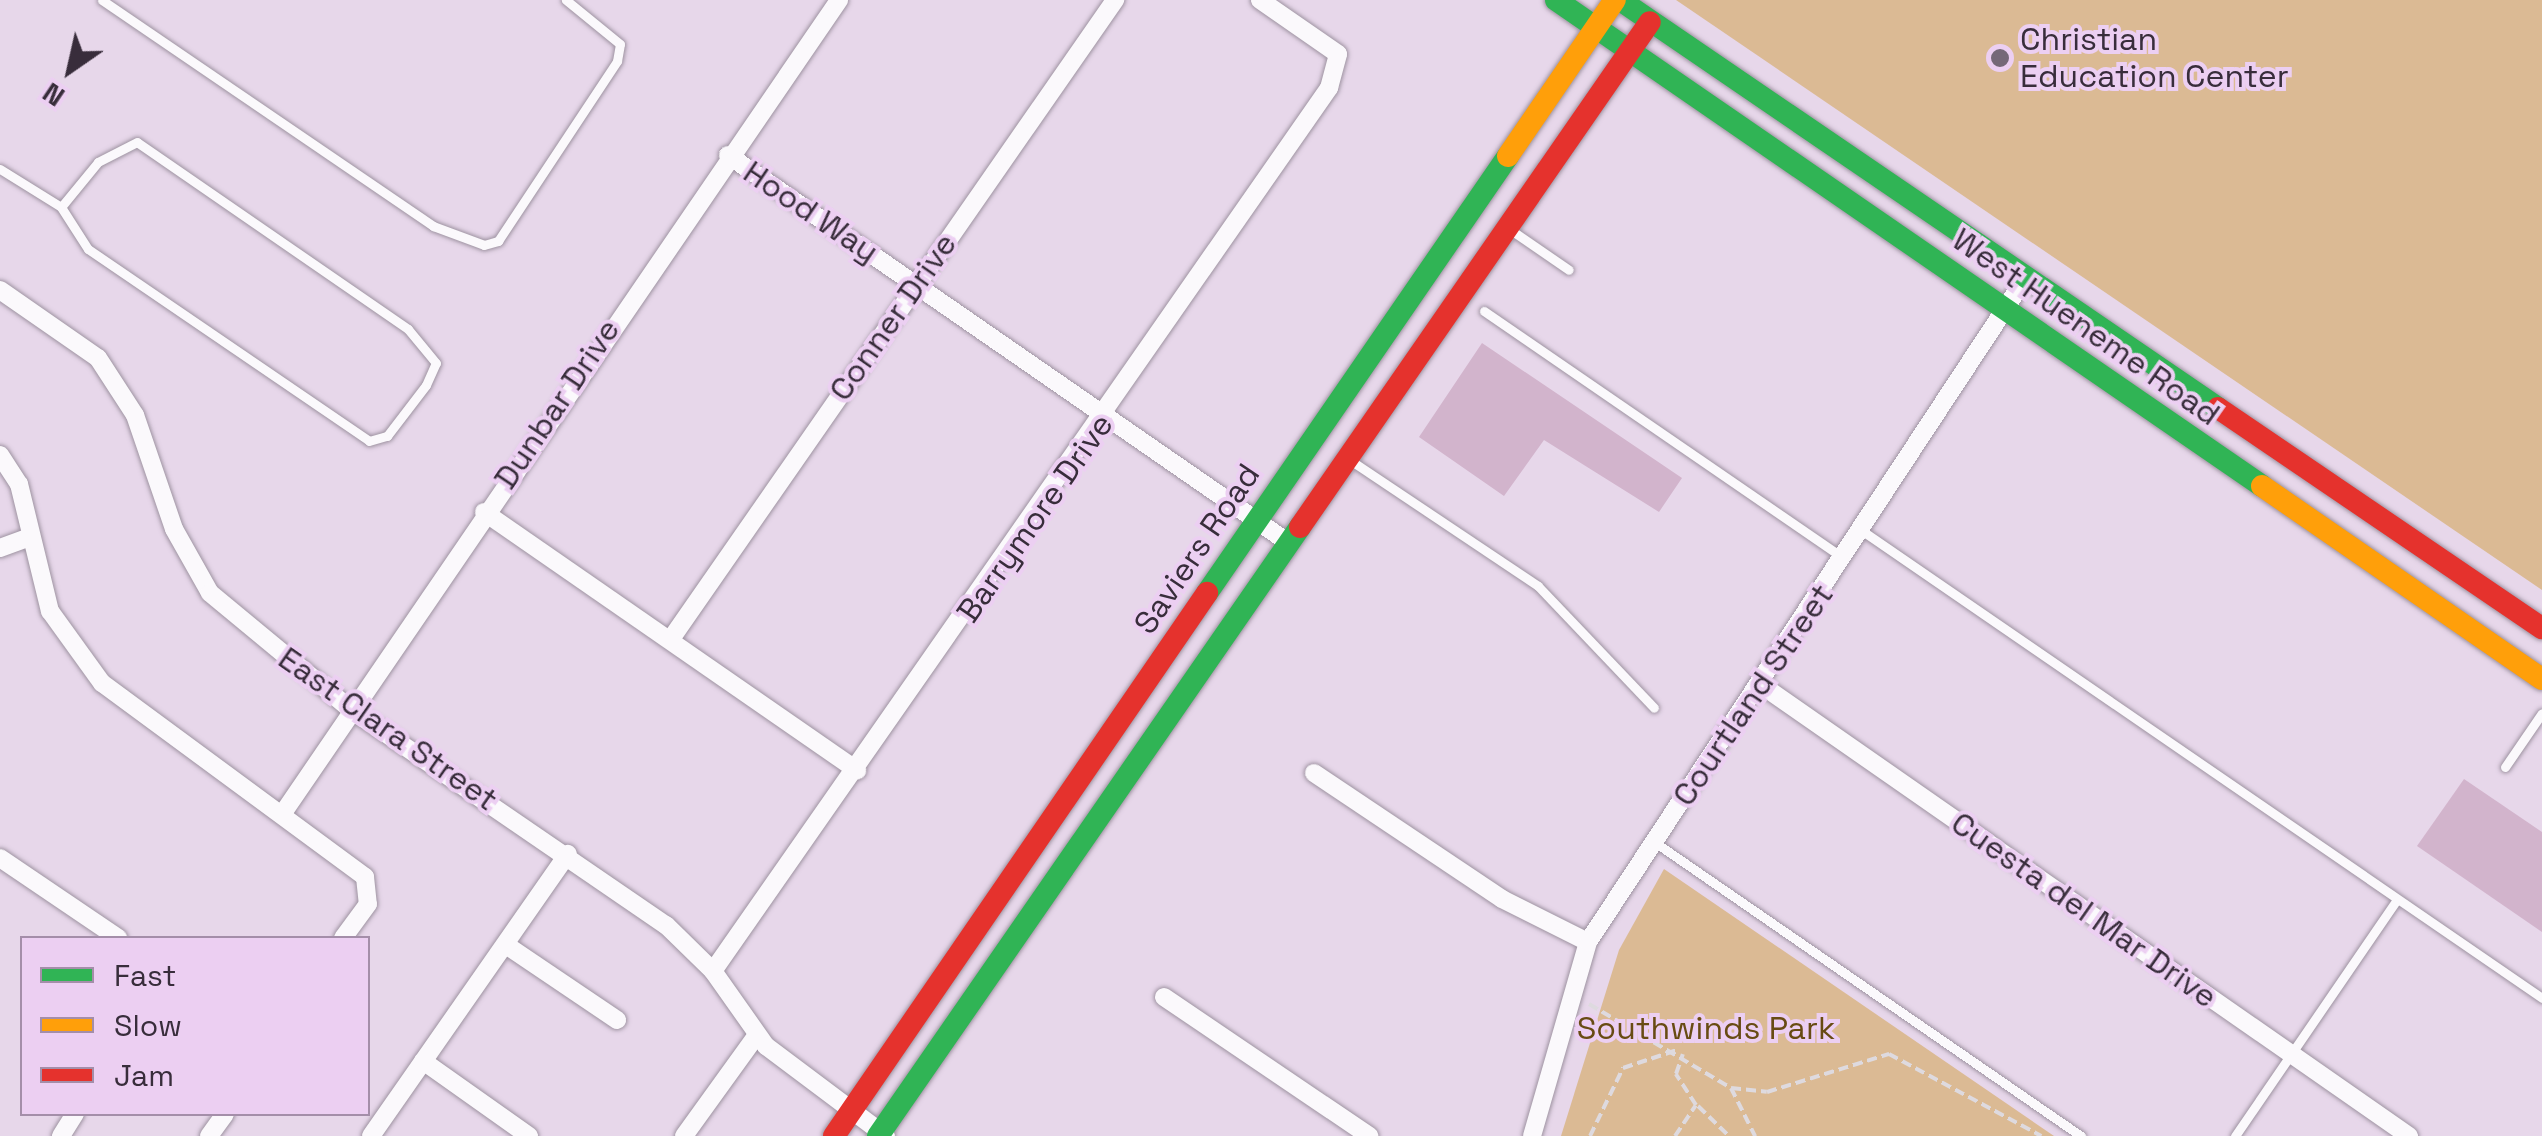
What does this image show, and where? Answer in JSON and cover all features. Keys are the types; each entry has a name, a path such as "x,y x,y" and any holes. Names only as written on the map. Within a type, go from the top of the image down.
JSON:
{"main road":[{"name":"West Hueneme Road","path":"1556,0 2542,679"},
{"name":"West Hueneme Road","path":"1617,0 2542,628"},
{"name":"Saviers Road","path":"834,1136 1617,0"},
{"path":"881,1135 1650,22"}],"street":[{"name":"Dunbar Drive","path":"283,813 484,512 839,0"},
{"name":"Conner Drive","path":"674,636 1115,0"},
{"name":"Barrymore Drive","path":"713,971 1106,418 1329,88 1338,54 1260,0"},
{"name":"Hood Way","path":"728,156 1289,543"},
{"name":"Courtland Street","path":"1532,1136 1588,942 1651,839 1864,532 2026,277"},
{"name":"East Clara Street","path":"0,290 98,358 135,415 174,529 210,592 350,709 568,854 713,971 756,1036 881,1135"},
{"path":"0,456 19,484 27,538 50,611 102,683 283,813 365,878 368,904 345,936"},
{"path":"484,512 674,636 857,770"},
{"path":"0,548 27,538"},
{"name":"Cuesta del Mar Drive","path":"1760,684 2408,1136"},
{"path":"1314,773 1502,900 1588,942"},
{"path":"371,1136 568,854"},
{"path":"0,858 115,936"},
{"path":"506,945 617,1020"},
{"path":"1164,997 1369,1136"},
{"path":"684,1136 756,1036"},
{"path":"423,1061 529,1136"},
{"path":"208,1136 223,1116"}],"lane":[{"path":"102,0 433,226 492,244 617,61 620,44 566,0"},
{"path":"0,169 62,208 88,249 369,441 387,436 426,385 436,363 408,329 137,142 98,162 62,208"},
{"path":"1508,228 1569,270"},
{"path":"1484,311 1845,560"},
{"path":"1348,459 1538,586 1654,708"},
{"path":"1864,532 2542,998"},
{"path":"2505,767 2542,713"},
{"path":"1651,839 2081,1136"},
{"path":"2235,1136 2398,899"}],"path":[{"path":"1572,998 1680,1052 1732,1088 1768,1092 1889,1054 2041,1136"},
{"path":"1680,1052 1676,1074 1696,1105 1729,1136"},
{"path":"1590,1136 1623,1068 1680,1052"},
{"path":"1732,1088 1755,1136"},
{"path":"1674,1136 1696,1105"}],"green space":[{"path":"1676,0 2542,0 2542,590"},
{"name":"Southwinds Park","path":"1664,869 2054,1136 1561,1136 1619,950"}],"building":[{"path":"1482,343 1682,478 1659,512 1544,440 1504,496 1419,437"},
{"path":"2464,779 2542,832 2542,932 2417,846"}],"traffic: fast":[{"path":"1556,0 2262,486"},
{"path":"1620,0 2218,408"},
{"path":"1207,593 1508,156"},
{"path":"878,1136 1300,527"}],"traffic: slow":[{"path":"1508,156 1615,0"},
{"path":"2262,486 2542,679"}],"traffic: jam":[{"path":"1300,527 1650,22"},
{"path":"2218,408 2542,628"},
{"path":"834,1136 1207,593"}],"place":[{"name":"Christian Education Center","path":"2000,58"}]}
